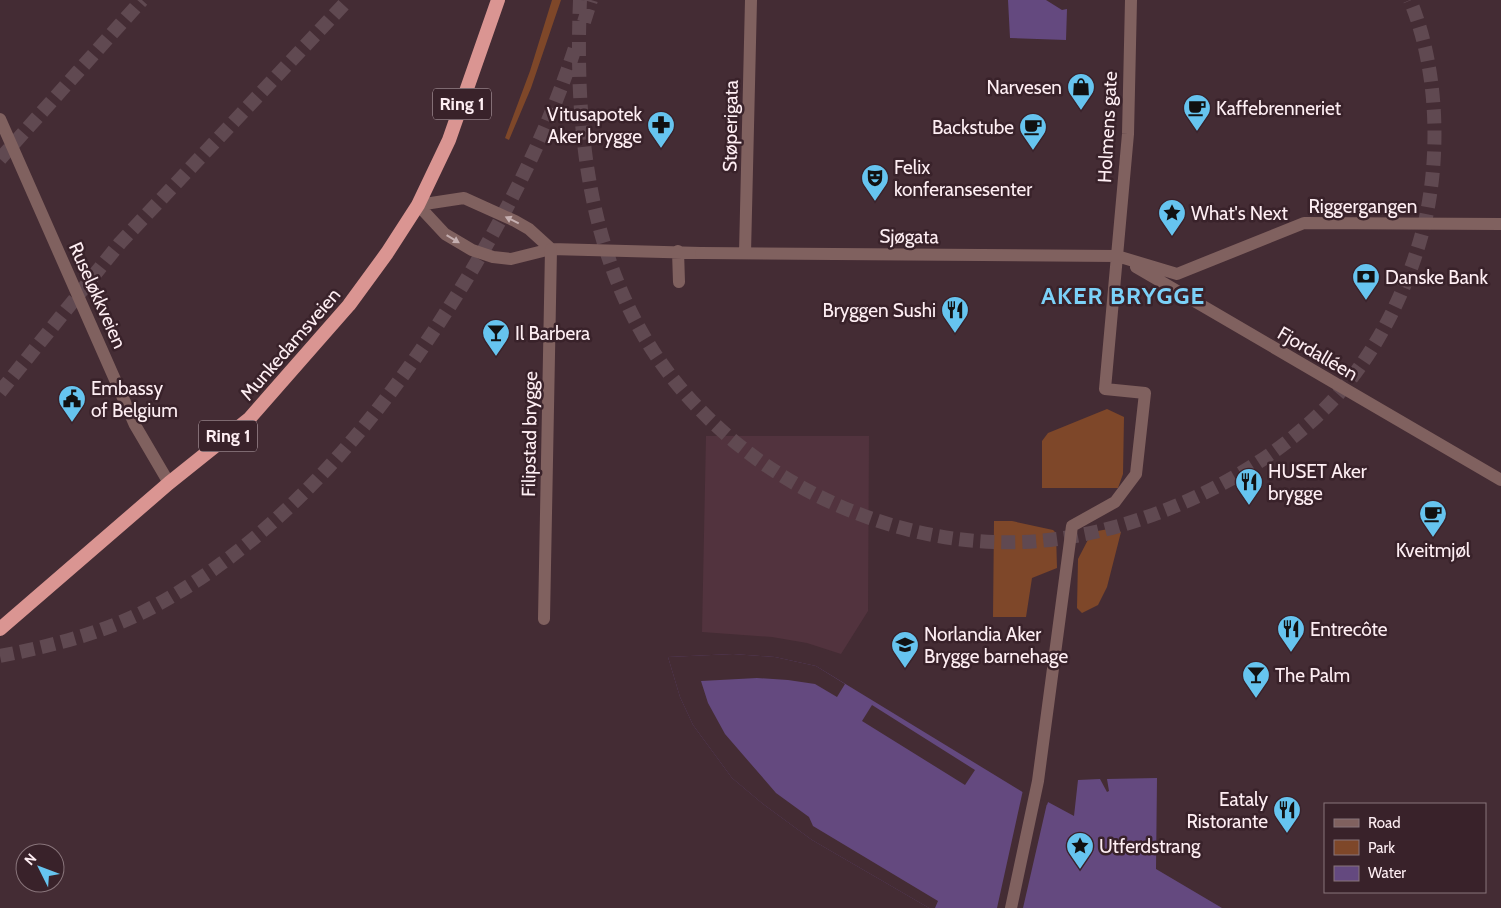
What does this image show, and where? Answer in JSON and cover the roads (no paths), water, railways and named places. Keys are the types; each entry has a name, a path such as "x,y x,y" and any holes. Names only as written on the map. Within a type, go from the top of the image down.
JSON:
{"highway":[{"name":"Munkedamsveien","path":"0,630 168,483 249,419 350,305 418,205 449,140 498,0"}],"street":[{"name":"Støperigata","path":"745,253 752,0"},
{"name":"Holmens gate","path":"1011,908 1034,799 1046,730 1072,526 1115,502 1136,474 1145,393 1106,389 1128,134 1131,0"},
{"name":"Ruseløkkveien","path":"0,119 135,425 168,483"},
{"path":"418,205 464,198 529,229 551,249"},
{"name":"Sjøgata","path":"418,205 445,234 472,250 493,258 511,259 551,249 701,253 1118,256"},
{"name":"Riggergangen","path":"1118,256 1177,274 1304,223 1501,224"},
{"name":"Filipstad brygge","path":"544,619 551,249"},
{"path":"678,252 679,282"},
{"name":"Fjordalléen","path":"1118,256 1501,480"}],"water":[{"path":"1008,0 1046,0 1062,10 1067,9 1066,40 1010,38"},
{"path":"733,654 775,657 816,666 1034,799 1047,805 1048,802 1074,816 1078,780 1100,779 1107,792 1109,791 1107,779 1157,778 1156,869 1222,908 929,908 812,840 763,804 732,778 693,725 680,697 668,657"}],"tunnel":[{"path":"0,159 142,0"},
{"path":"0,392 120,243 348,0"},
{"path":"580,0 580,91 583,136 599,226 613,269 630,311 653,351 685,394 724,432 767,466 814,494 864,516 916,532 970,540 1024,542 1065,538 1107,529 1150,516 1191,499 1231,479 1269,455 1303,429 1333,400 1364,361 1389,319 1409,273 1424,226 1433,170 1434,112 1431,83 1419,26 1410,0"},
{"path":"584,22 591,0"},
{"path":"0,656 96,632 151,608 199,579 244,547 286,510 325,471 396,385 458,293 492,235 524,174 552,112 575,48"}],"place":[{"name":"Narvesen","path":"1081,111"},
{"name":"Kaffebrenneriet","path":"1197,132"},
{"name":"Vitusapotek Aker brygge","path":"661,149"},
{"name":"Backstube","path":"1033,151"},
{"name":"Felix konferansesenter","path":"875,202"},
{"name":"What's Next","path":"1172,237"},
{"name":"Danske Bank","path":"1366,301"},
{"name":"Bryggen Sushi","path":"955,334"},
{"name":"Il Barbera","path":"496,357"},
{"name":"Embassy of Belgium","path":"72,423"},
{"name":"HUSET Aker brygge","path":"1249,506"},
{"name":"Kveitmjøl","path":"1433,538"},
{"name":"Entrecôte","path":"1291,653"},
{"name":"Norlandia Aker Brygge barnehage","path":"905,669"},
{"name":"The Palm","path":"1256,699"},
{"name":"Eataly Ristorante","path":"1287,834"},
{"name":"Utferdstrang","path":"1080,870"}],"district":[{"name":"AKER BRYGGE","path":"1123,296"}]}
